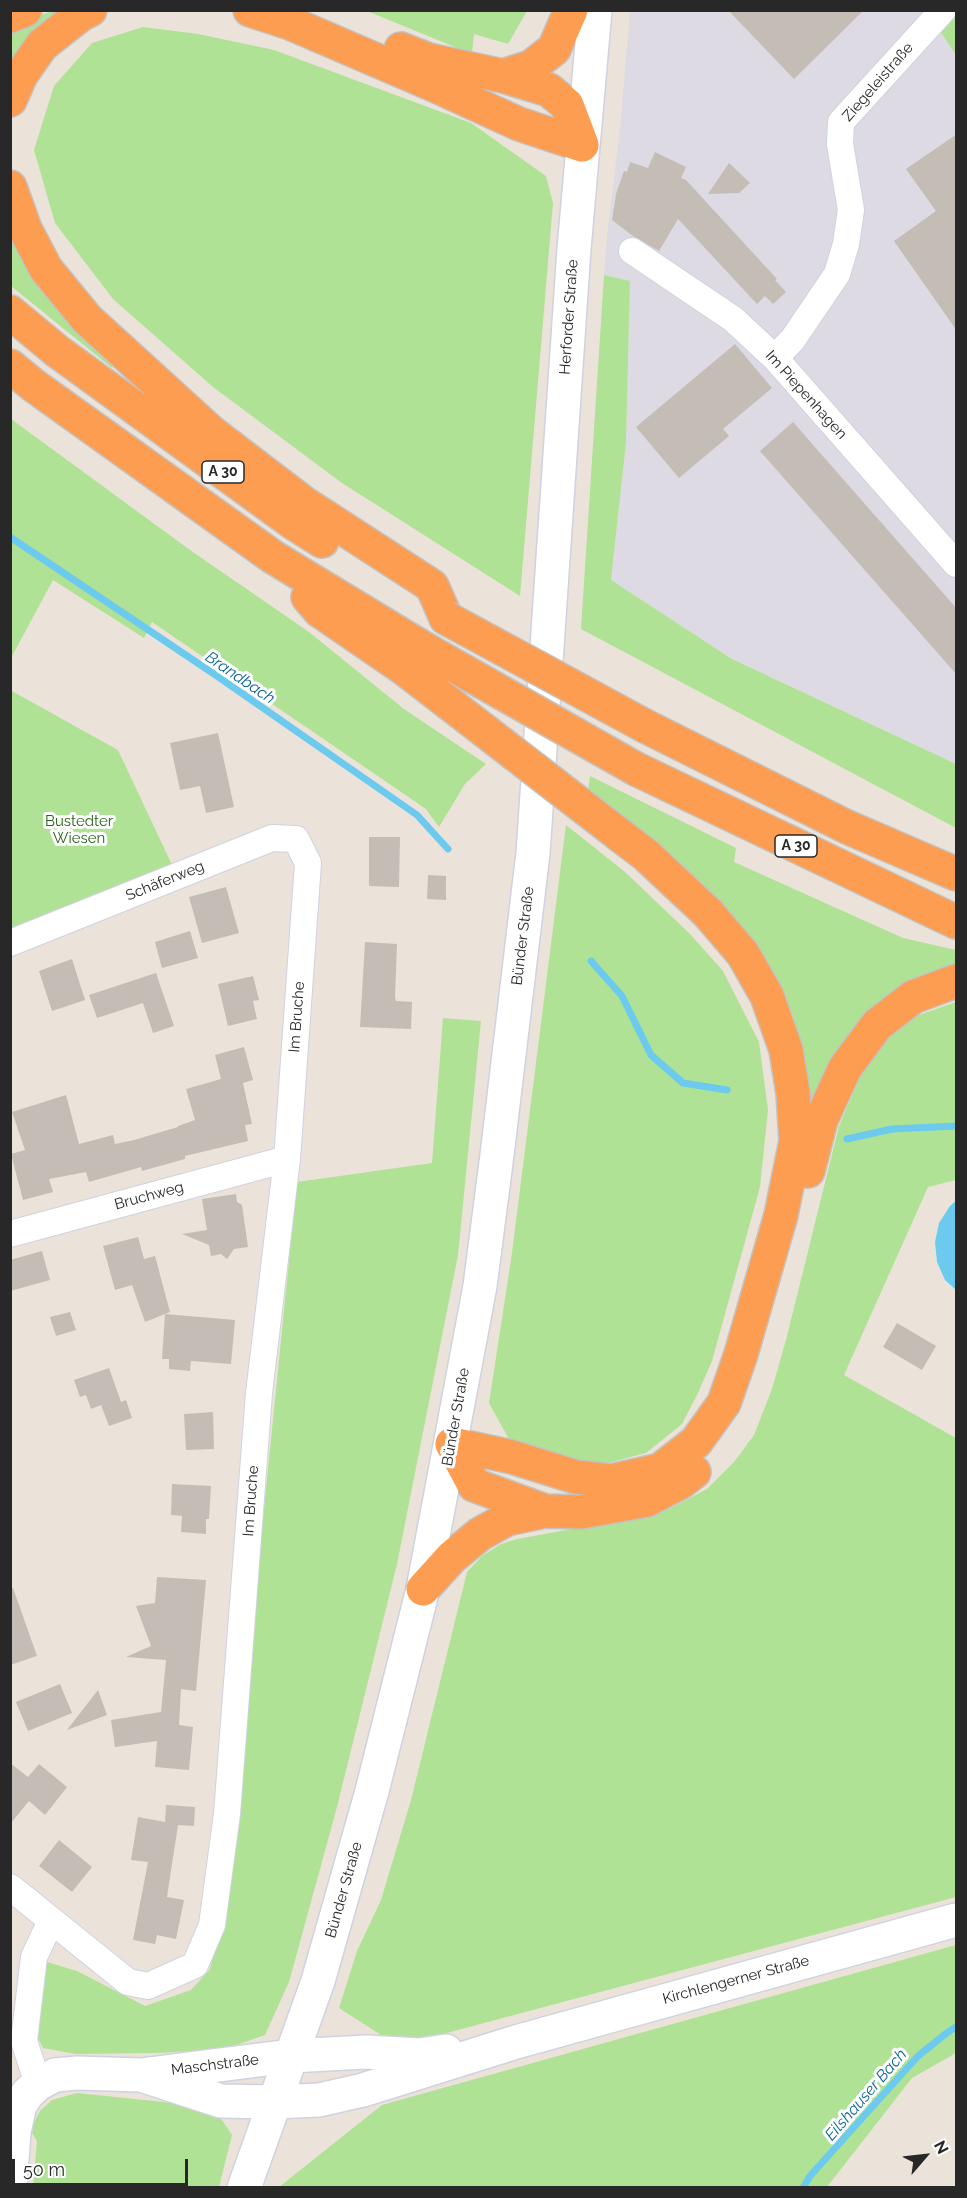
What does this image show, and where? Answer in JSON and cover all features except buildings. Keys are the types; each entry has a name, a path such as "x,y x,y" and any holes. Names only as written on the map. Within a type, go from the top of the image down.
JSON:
{"highway":[{"path":"10,16 25,10"},
{"path":"10,100 21,75 42,45 80,15 90,10"},
{"path":"250,10 301,27 519,124 582,145"},
{"path":"302,10 429,60 503,76 549,90 567,105 582,145"},
{"path":"503,76 531,67 554,49 571,10"},
{"path":"10,186 26,229 46,269 87,319 211,432 304,503 432,586 446,618"},
{"name":"A 30","path":"10,312 57,351 292,522 446,618 645,726 846,827 957,874"},
{"name":"A 30","path":"10,366 33,385 415,659 636,769 957,922"},
{"path":"415,659 645,855 708,913 743,954 768,996 786,1050 793,1093 796,1141 781,1215 741,1354 724,1403 696,1442 660,1470 610,1481 576,1477 512,1457 452,1444"},
{"path":"423,1589 452,1557 480,1534 507,1519 545,1511 581,1512 647,1500 681,1482 710,1460 743,1410 774,1306 821,1120 845,1068 877,1024 913,997 957,981"},
{"path":"452,1444 474,1485 545,1511"}],"main road":[{"name":"Herforder Straße","path":"549,623 582,145 595,10"},
{"name":"Bünder Straße","path":"243,2187 318,1981 332,1936 372,1791 423,1589 452,1444 480,1286 502,1120 533,853 549,623"},
{"name":"Kirchlengerner Straße","path":"274,2102 319,2100 363,2090 516,2042 957,1920"},
{"name":"Kirchlengerner Straße","path":"290,2056 366,2052 418,2055 516,2042"},
{"name":"Maschstraße","path":"38,2084 55,2075 77,2073 141,2075 290,2056"},
{"name":"Maschstraße","path":"141,2075 221,2101 274,2102"},
{"path":"10,2187 14,2132 20,2105 38,2084"}],"street":[{"name":"Ziegeleistraße","path":"775,358 793,339 837,274 846,244 850,210 840,144 841,122 943,10"},
{"name":"Im Piepenhagen","path":"632,251 733,319 775,358 957,564"},
{"name":"Schäferweg","path":"10,943 272,838 296,838 308,863"},
{"name":"Im Bruche","path":"10,1887 128,1982 148,1986 195,1965 212,1925 228,1802 259,1393 287,1159 308,863"},
{"name":"Bruchweg","path":"10,1234 287,1159"},
{"path":"38,2084 24,2041 34,1957 51,1921"}],"shaded area":[{"path":"630,11 956,11 956,16 940,31 956,55 956,764 732,659 611,580 626,443 630,282 604,275"}],"green space":[{"path":"52,11 76,11 11,76 10,27"},
{"path":"367,11 527,11 508,44 474,34 472,54"},
{"path":"956,16 956,55 940,31"},
{"path":"143,27 198,34 274,50 471,123 546,176 553,203 520,596 342,483 213,387 113,299 55,223 34,150 54,86 92,43"},
{"path":"10,228 114,363 112,368 11,286"},
{"path":"604,275 630,281 626,443 611,580 732,659 956,764 956,828 581,629"},
{"path":"11,419 190,550 309,632 404,709 486,764 465,784 439,827 426,809 152,622 144,638 53,580 11,658"},
{"name":"Bustedter Wiesen","path":"10,690 118,750 173,867 10,937"},
{"path":"590,776 736,848 734,862 903,938 956,950 956,971 943,974 810,1127 788,1019 588,792"},
{"path":"566,825 625,872 689,933 723,971 759,1042 768,1110 760,1187 712,1361 698,1393 682,1424 646,1453 597,1466 510,1441 489,1403 512,1253"},
{"path":"956,1002 956,1180 928,1187 844,1375 956,1438 956,1897 398,2046 339,2008 357,1951 381,1900 411,1800 467,1572 482,1556 501,1544 517,1539 633,1518 669,1509 707,1489 734,1462 754,1435 772,1389 839,1126 861,1075 891,1036 919,1015"},
{"path":"443,1018 481,1021 458,1255 397,1564 337,1807 289,1982 265,2035 225,2049 75,2054 43,2048 36,2034 47,1962 77,1971 145,2006 191,1990 210,1969 223,1915 297,1182 432,1163"},
{"path":"956,1945 956,2053 912,2078 827,2187 279,2187 382,2105"},
{"path":"77,2093 202,2106 220,2117 232,2135 219,2187 33,2188 37,2141 30,2130 40,2111 52,2100"}],"water":[{"path":"956,1201 956,1290 945,1280 937,1262 935,1242 939,1223"}],"waterway":[{"name":"Brandbach","path":"10,537 217,676 417,815 448,849"},
{"name":"Brandbach","path":"591,961 622,996 651,1055 683,1083 727,1090"},
{"name":"Brandbach","path":"847,1139 892,1129 956,1126"},
{"name":"Eilshauser Bach","path":"803,2188 810,2176 918,2056 956,2027"}]}
